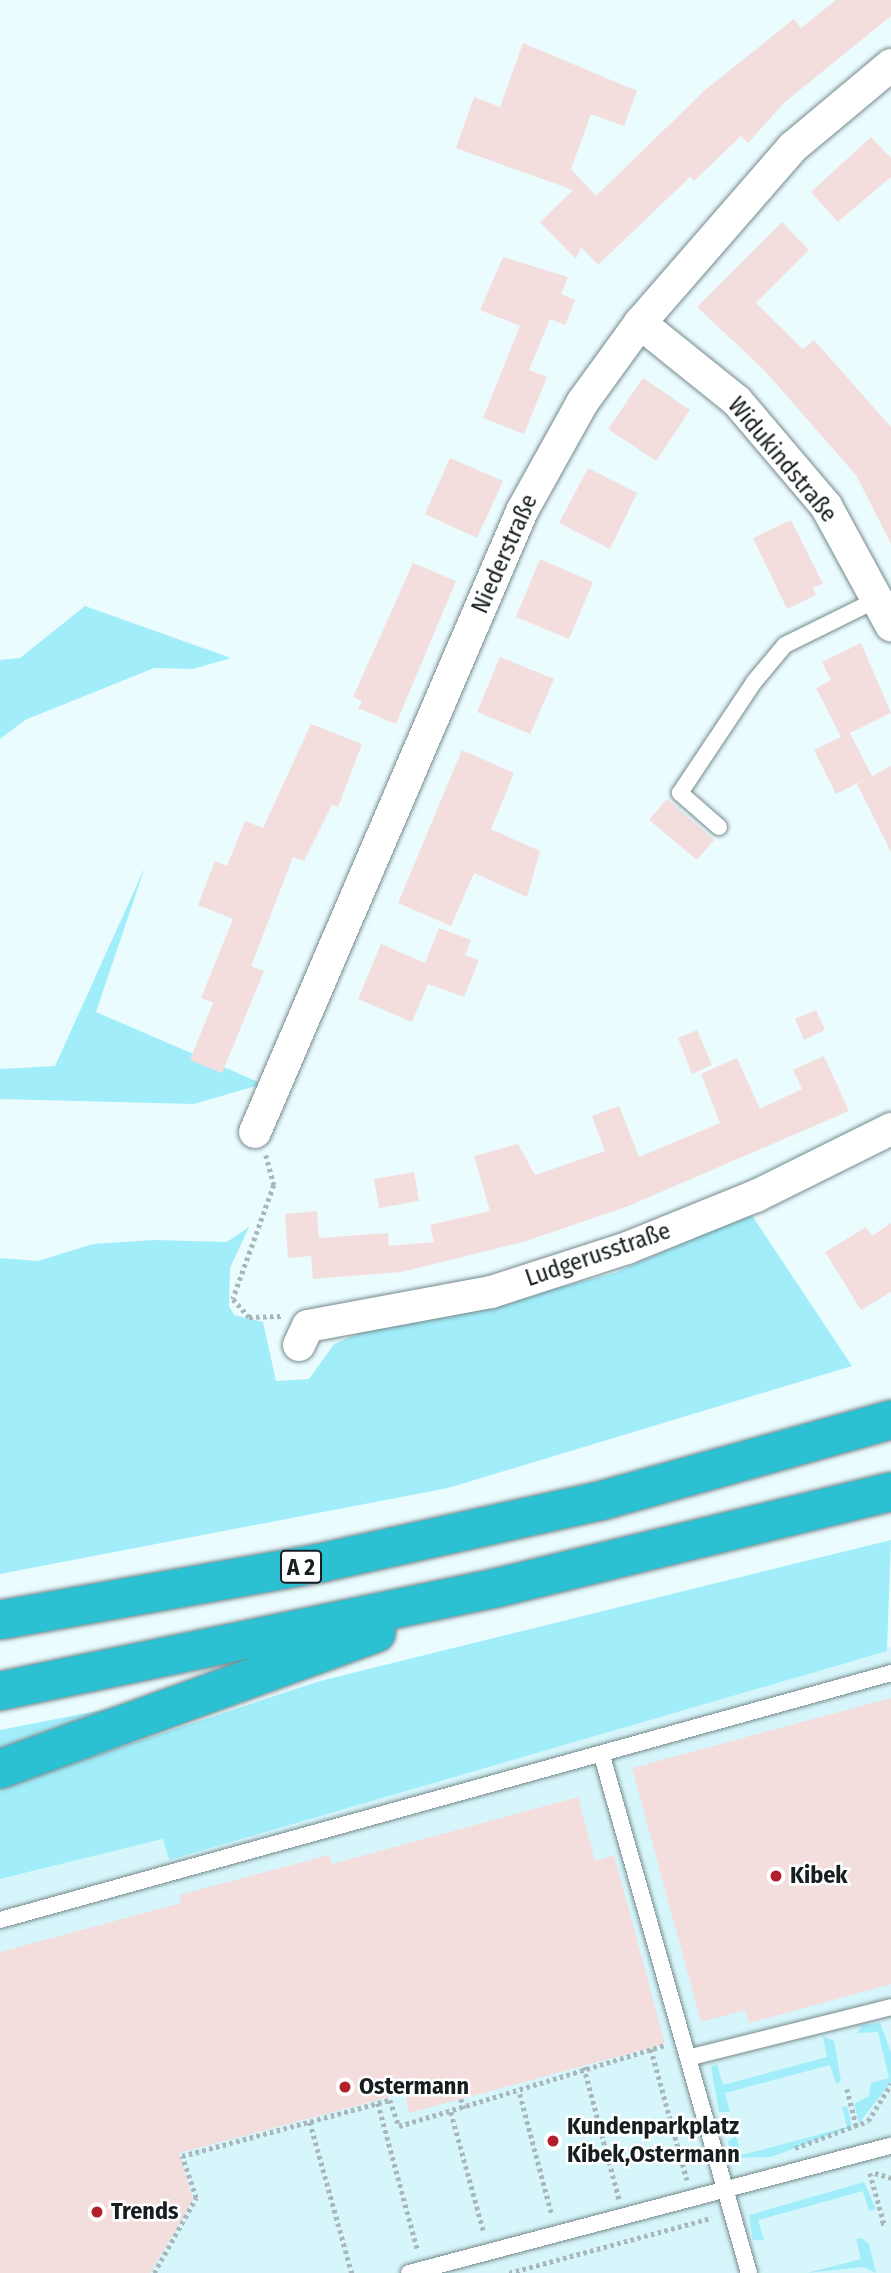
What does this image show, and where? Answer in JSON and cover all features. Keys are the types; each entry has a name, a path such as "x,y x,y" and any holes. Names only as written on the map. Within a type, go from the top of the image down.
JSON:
{"highway":[{"name":"A 2","path":"0,1620 320,1563 600,1501 891,1420"},
{"path":"0,1691 496,1588 891,1492"},
{"path":"0,1769 496,1588"}],"street":[{"name":"Niederstraße","path":"254,1132 522,511 582,403 640,323 793,147 891,65"},
{"name":"Widukindstraße","path":"640,323 737,401 826,506 884,612"},
{"name":"Ludgerusstraße","path":"304,1336 491,1292 627,1248 756,1196 891,1129"}],"lane":[{"path":"719,827 680,793 754,682 785,645 884,612"},
{"path":"0,1920 602,1756 891,1673"},
{"path":"602,1756 691,2057 749,2273"},
{"path":"691,2057 891,2007"},
{"path":"416,2271 891,2147"}],"path":[{"path":"254,1132 276,1173 233,1299 240,1311 260,1319 306,1312 304,1336"},
{"path":"154,2273 196,2198 182,2155 390,2100 399,2126 528,2092 526,2084 686,2040"},
{"path":"651,2049 698,2222"},
{"path":"584,2067 631,2240"},
{"path":"786,2154 868,2121 891,2084"},
{"path":"520,2094 563,2258"},
{"path":"461,2099 464,2109"},
{"path":"378,2103 416,2271"},
{"path":"451,2112 489,2252"},
{"path":"310,2122 352,2273"},
{"path":"687,2178 721,2170"},
{"path":"858,2177 891,2178"},
{"path":"509,2273 733,2212"}],"shaded area":[{"path":"85,606 231,658 193,669 154,668 25,720 0,739 0,660 20,658"},
{"path":"145,867 96,1012 263,1084 194,1104 0,1099 0,1069 55,1066"},
{"path":"751,1214 852,1366 448,1488 0,1574 0,1258 38,1261 93,1244 154,1240 227,1242 249,1227 230,1268 229,1306 234,1315 263,1322 276,1381 309,1379 334,1344 370,1328 472,1311 614,1273"},
{"path":"891,1540 887,1651 169,1860 163,1839 0,1879 0,1787 320,1681"},
{"path":"891,1647 891,2273 0,2273 0,1879 163,1839 169,1860"},
{"path":"153,1700 0,1759 0,1730"},
{"path":"880,2023 891,2052 891,2082 859,2123 854,2104 869,2096 871,2083 889,2078 878,2032 857,2033 862,2025"},
{"path":"823,2036 834,2041 841,2081 836,2084 830,2065 725,2093 730,2112 719,2112 711,2067 717,2064 723,2085 827,2057"},
{"path":"847,2106 852,2127 771,2157 734,2158 730,2153 728,2141 736,2136 742,2155 847,2127 842,2107"},
{"path":"864,2182 876,2209 869,2211 863,2191 758,2220 764,2240 753,2240 749,2215"},
{"path":"861,2238 869,2244 876,2273 863,2267 807,2273 861,2259 856,2239"}],"building":[{"path":"836,0 891,0 891,16 785,102 748,143 741,136 694,181 690,177 598,265 581,247 576,259 540,222 573,190 456,148 474,97 500,107 523,43 637,91 624,126 591,114 571,169 596,196 705,90 794,19 801,28"},
{"path":"871,137 891,158 891,177 838,222 811,192"},
{"path":"782,222 809,250 756,303 803,349 814,340 891,427 891,544 856,475 764,370 697,307"},
{"path":"503,257 568,277 561,294 575,300 565,325 550,319 529,370 547,377 524,434 483,418 520,326 480,310"},
{"path":"643,378 690,410 656,461 608,429"},
{"path":"450,458 503,481 477,538 425,514"},
{"path":"588,468 637,493 610,549 559,523"},
{"path":"791,520 823,584 813,588 816,595 787,609 753,538"},
{"path":"540,559 593,582 569,639 516,617"},
{"path":"413,563 456,581 396,724 358,708 362,701 353,697"},
{"path":"861,643 891,713 850,733 872,776 836,794 814,750 841,737 816,688 831,680 822,662"},
{"path":"500,657 554,679 530,734 477,712"},
{"path":"311,724 362,744 338,807 332,805 304,861 293,857 251,966 264,971 222,1073 190,1060 213,1003 201,998 233,919 198,905 215,861 227,866 245,821 263,828"},
{"path":"462,750 514,773 491,829 540,851 527,897 474,873 451,926 398,903"},
{"path":"891,766 891,852 857,784"},
{"path":"667,799 714,840 697,860 649,820"},
{"path":"439,928 471,940 465,955 479,960 464,997 428,984 412,1022 358,999 381,944 425,963"},
{"path":"816,1010 825,1030 804,1040 795,1019"},
{"path":"697,1030 712,1065 692,1074 678,1038"},
{"path":"824,1056 849,1111 626,1207 523,1242 401,1272 313,1279 311,1256 288,1258 285,1214 317,1211 319,1238 388,1233 389,1246 434,1242 430,1225 490,1211 474,1156 518,1144 535,1175 605,1151 592,1116 619,1106 639,1157 720,1123 701,1074 737,1058 760,1109 802,1089 793,1070"},
{"path":"414,1172 419,1201 379,1208 374,1179"},
{"path":"891,1223 891,1292 861,1310 825,1252 866,1227 872,1236"},
{"name":"Kibek","path":"891,1698 891,1984 749,2023 745,2010 701,2022 632,1768"},
{"path":"578,1797 595,1861 614,1855 665,2044 409,2113 405,2093 179,2153 193,2200 150,2273 0,2273 0,1952 181,1903 179,1895 329,1855 332,1864"}],"place":[{"name":"Kibek","path":"776,1876"},
{"name":"Ostermann","path":"345,2087"},
{"name":"Kundenparkplatz Kibek,Ostermann","path":"553,2141"},
{"name":"Trends","path":"97,2212"}]}
